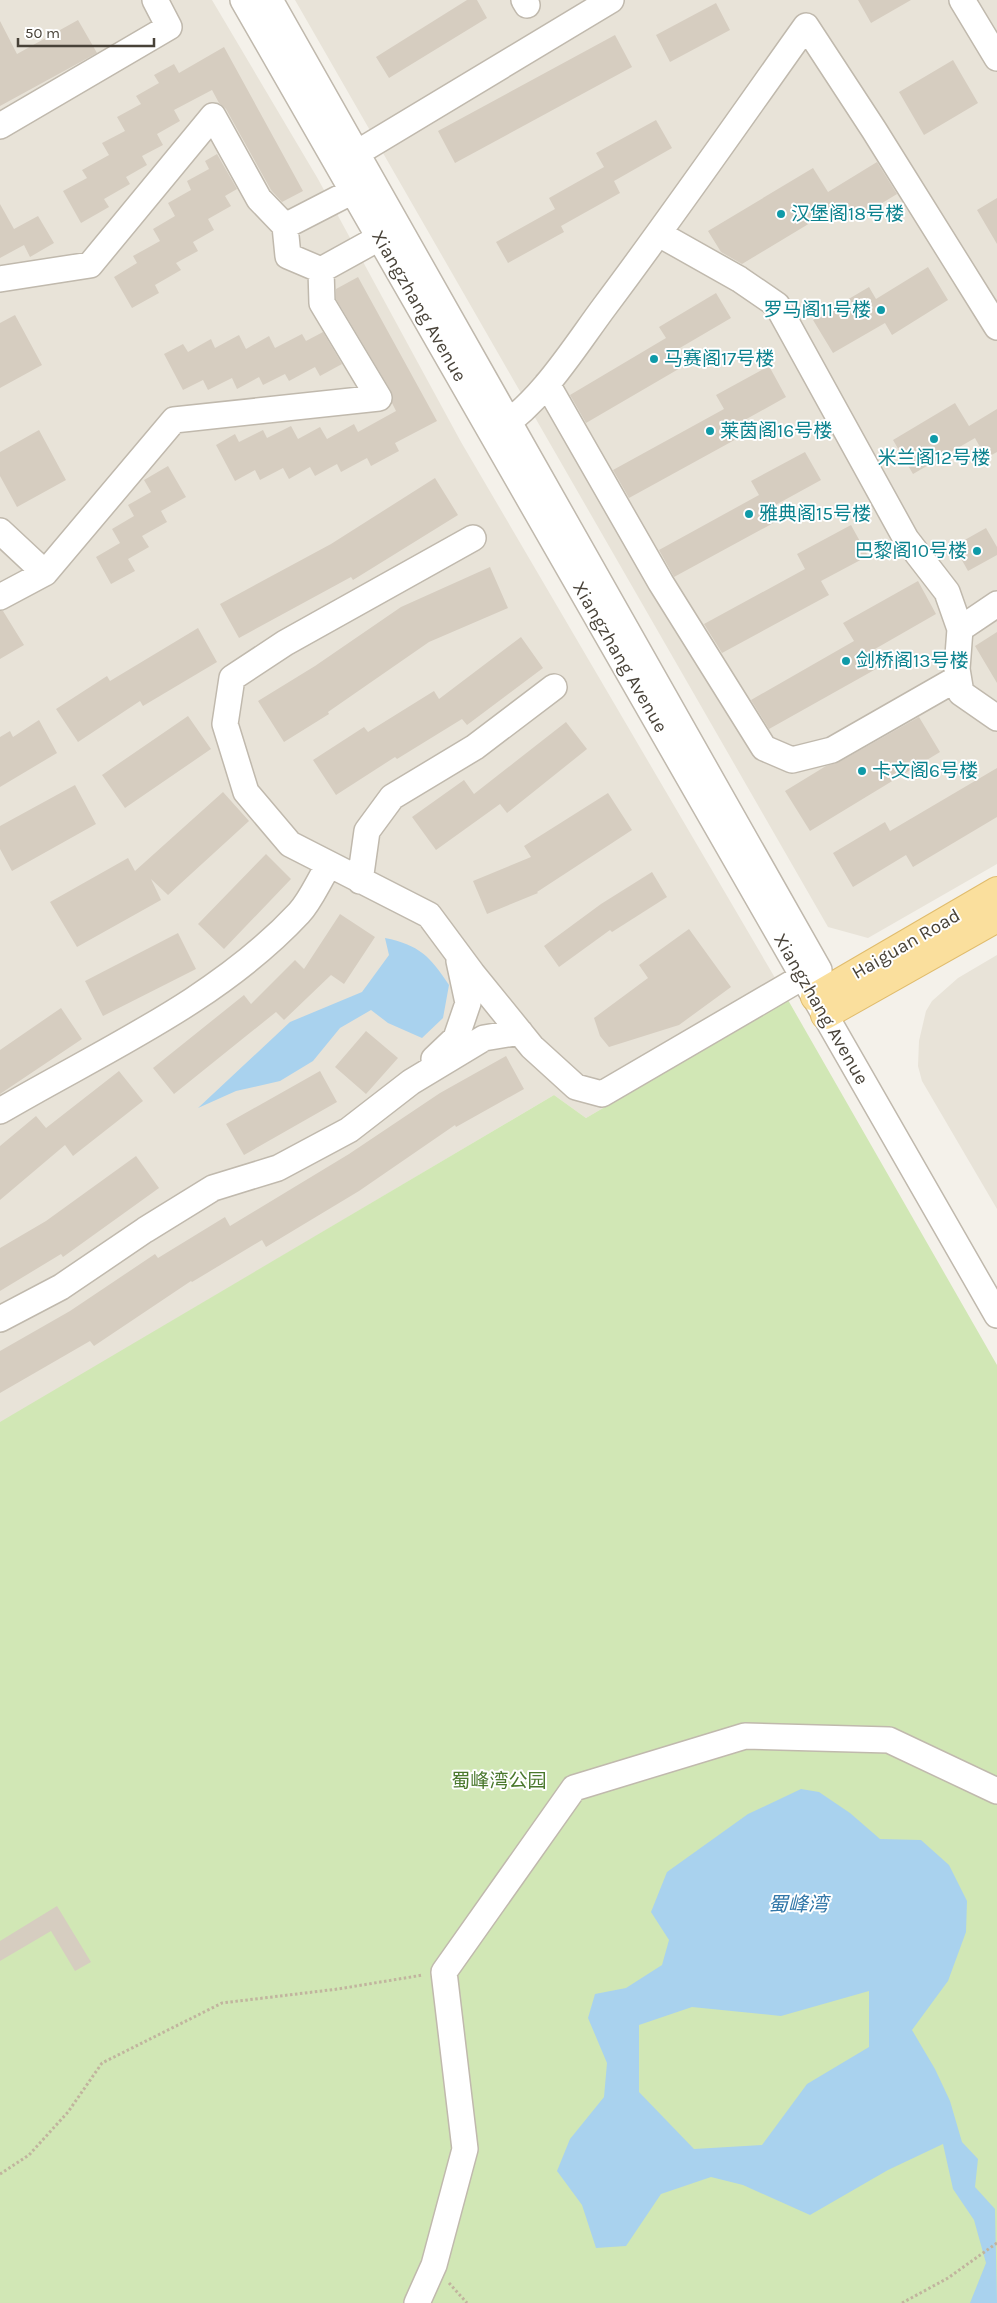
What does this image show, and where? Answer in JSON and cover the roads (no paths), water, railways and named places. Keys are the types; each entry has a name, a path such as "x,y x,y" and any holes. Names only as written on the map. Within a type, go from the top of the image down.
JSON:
{"main road":[{"name":"Haiguan Road","path":"822,992 997,892"},
{"name":"Haiguan Road","path":"822,992 997,918"}],"street":[{"path":"0,126 169,27 155,0"},
{"name":"Xiangzhang Avenue","path":"243,0 347,159 822,992 997,1315"},
{"name":"Xiangzhang Avenue","path":"270,0 347,159 353,191 379,238 501,428"},
{"path":"347,159 611,0"},
{"path":"962,0 997,58"},
{"path":"501,428 546,384 659,234 806,26 874,130 997,327"},
{"path":"0,279 90,265 213,116 259,199 285,226 288,256 321,270"},
{"path":"285,226 353,191"},
{"path":"659,234 739,279 776,304 906,539 947,592 960,628 956,670 961,693 997,718"},
{"path":"321,270 379,238"},
{"path":"0,597 45,573 174,420 379,398 322,303 321,270"},
{"path":"546,384 661,583 764,748 792,760 832,750 958,678"},
{"path":"0,531 45,573"},
{"path":"473,538 284,644 232,678 225,724 246,792 290,844 428,914 532,1047 576,1087 602,1094 822,992"},
{"path":"960,628 997,604"},
{"path":"360,881 367,831 392,797 475,747 554,688"},
{"path":"0,1110 161,1020 240,968 300,912 329,865"},
{"path":"0,1319 61,1286 145,1230 213,1188 278,1168 349,1130 411,1082 456,1038 468,1003 458,954"},
{"name":"Xiangzhang Avenue","path":"822,992 997,1284"},
{"path":"411,1082 484,1038 520,1032"},
{"path":"416,2303 434,2265 466,2149 444,1972 574,1788 745,1736 889,1740 997,1791"}],"water":[{"path":"385,938 407,944 423,953 436,966 449,985 443,1018 422,1038 388,1023 371,1010 340,1028 313,1061 280,1081 236,1091 198,1108 290,1022 362,992 389,955"},
{"name":"蜀峰湾","path":"801,1789 819,1792 850,1813 880,1839 921,1840 949,1865 967,1901 966,1932 948,1981 912,2030 935,2069 950,2101 962,2142 978,2159 975,2187 995,2209 997,2303 970,2303 986,2263 974,2220 953,2189 943,2144 888,2170 810,2215 743,2185 711,2177 661,2194 626,2246 596,2248 582,2205 557,2171 570,2139 604,2097 607,2063 588,2018 595,1994 626,1988 662,1965 669,1940 651,1912 667,1872 748,1814","holes":["869,1991 869,2047 807,2084 762,2145 694,2149 639,2092 639,2025 692,2007 781,2016"]}],"place":[{"name":"汉堡阁18号楼","path":"781,214"},
{"name":"罗马阁11号楼","path":"881,310"},
{"name":"马赛阁17号楼","path":"654,359"},
{"name":"莱茵阁16号楼","path":"710,431"},
{"name":"米兰阁12号楼","path":"934,439"},
{"name":"雅典阁15号楼","path":"749,514"},
{"name":"巴黎阁10号楼","path":"977,551"},
{"name":"剑桥阁13号楼","path":"846,661"},
{"name":"卡文阁6号楼","path":"862,771"}],"park label":[{"name":"蜀峰湾公园","path":"499,1781"}]}
